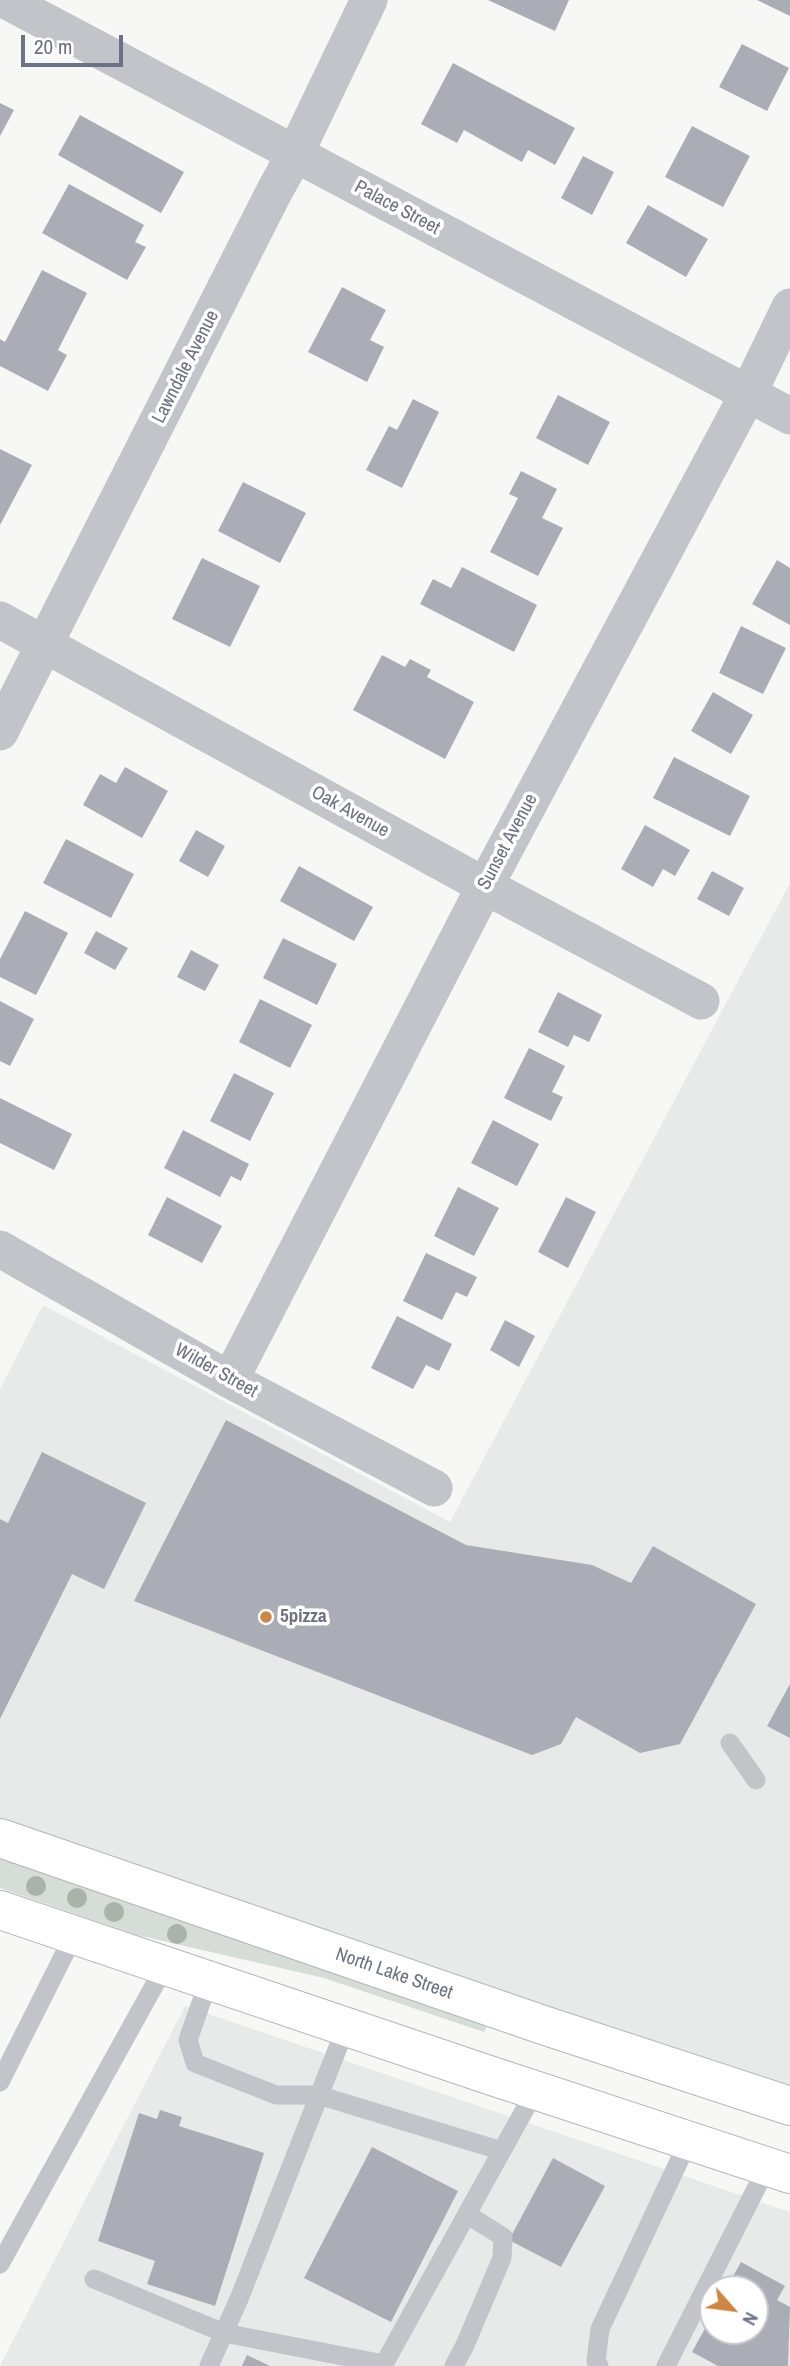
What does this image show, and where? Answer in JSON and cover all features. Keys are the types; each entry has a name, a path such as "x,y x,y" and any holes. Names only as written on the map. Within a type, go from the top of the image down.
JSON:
{"main road":[{"name":"North Lake Street","path":"0,1838 543,2025 790,2106"},
{"path":"0,1910 778,2171"}],"street":[{"name":"Palace Street","path":"5,0 790,416"},
{"name":"Lawndale Avenue","path":"0,732 295,154 369,0"},
{"name":"Sunset Avenue","path":"230,1380 485,886 748,394 790,307"},
{"name":"Oak Avenue","path":"0,620 485,886 701,1001"},
{"name":"Wilder Street","path":"0,1250 230,1380 434,1488"}],"lane":[{"path":"730,1743 755,1780"},
{"path":"0,2082 74,1935"},
{"path":"0,2264 165,1966"},
{"path":"209,1980 188,2040 195,2063 276,2095 317,2095 502,2151"},
{"path":"209,2366 346,2027"},
{"path":"94,2278 224,2333 387,2365 535,2091"},
{"path":"599,2366 596,2361 600,2329 688,2142"},
{"path":"666,2366 778,2171"},
{"path":"454,2366 502,2259 503,2237 468,2216"}],"shaded area":[{"path":"790,883 790,2092 0,1831 0,1389 43,1305 450,1522"},
{"path":"0,1859 487,2026 484,2032 324,1978 137,1935 0,1888"},
{"path":"185,2006 790,2212 790,2366 0,2366"}],"building":[{"path":"488,0 569,0 555,31"},
{"path":"757,0 790,0 790,16"},
{"path":"742,44 789,68 767,111 719,87"},
{"path":"453,63 575,128 555,165 528,150 522,162 464,130 457,143 421,124"},
{"path":"0,103 14,110 0,136"},
{"path":"80,115 184,172 161,213 58,155"},
{"path":"692,126 750,156 723,207 665,177"},
{"path":"583,156 614,172 592,215 561,198"},
{"path":"69,184 144,225 135,242 146,247 127,280 42,233"},
{"path":"648,205 708,239 686,277 626,243"},
{"path":"42,270 87,293 58,350 67,355 48,391 0,366 0,339 5,342"},
{"path":"342,287 386,310 370,340 384,347 367,382 308,352"},
{"path":"558,395 610,422 588,465 536,438"},
{"path":"413,399 439,412 402,488 366,470 389,426 397,430"},
{"path":"0,449 32,465 0,525"},
{"path":"521,471 557,489 542,518 563,528 538,576 490,552 518,498 509,494"},
{"path":"243,482 306,513 280,563 218,531"},
{"path":"202,558 260,586 230,647 172,619"},
{"path":"777,560 790,568 790,625 752,604"},
{"path":"462,567 537,605 514,652 420,604 433,579 451,588"},
{"path":"741,626 786,648 763,694 719,673"},
{"path":"382,655 405,667 410,659 431,670 427,677 474,702 445,759 353,710"},
{"path":"713,692 753,715 731,754 691,731"},
{"path":"674,757 750,796 730,836 653,798"},
{"path":"125,767 168,791 142,838 83,805 100,774 116,783"},
{"path":"645,825 690,850 675,876 663,869 653,887 621,869"},
{"path":"196,830 225,846 208,877 179,861"},
{"path":"66,839 134,874 111,918 43,883"},
{"path":"299,866 373,907 354,941 280,901"},
{"path":"712,871 744,888 729,916 697,899"},
{"path":"25,911 68,933 36,995 0,977 0,959"},
{"path":"96,931 128,948 115,970 84,953"},
{"path":"283,938 337,964 317,1005 263,978"},
{"path":"191,950 219,965 205,991 177,977"},
{"path":"558,992 602,1015 589,1042 574,1035 568,1047 538,1032"},
{"path":"260,999 312,1025 290,1068 239,1042"},
{"path":"0,1001 34,1019 10,1066 0,1061"},
{"path":"529,1048 565,1066 552,1092 563,1097 551,1121 504,1098"},
{"path":"234,1073 274,1093 250,1141 210,1121"},
{"path":"0,1098 72,1134 54,1170 0,1143"},
{"path":"493,1120 539,1144 517,1186 471,1163"},
{"path":"183,1130 249,1164 241,1181 231,1176 220,1197 164,1168"},
{"path":"458,1187 499,1208 474,1256 434,1236"},
{"path":"167,1197 222,1226 202,1263 148,1235"},
{"path":"566,1197 596,1212 568,1268 538,1252"},
{"path":"426,1253 477,1277 467,1297 456,1292 442,1320 403,1301"},
{"path":"397,1316 452,1344 439,1371 426,1365 413,1389 371,1368"},
{"path":"505,1320 535,1336 519,1367 490,1350"},
{"path":"226,1420 466,1545 592,1565 631,1583 653,1546 756,1604 680,1744 640,1753 576,1717 561,1744 532,1755 134,1601"},
{"path":"42,1452 146,1503 104,1589 72,1574 0,1719 0,1519 8,1523"},
{"path":"790,1684 790,1738 767,1726"},
{"path":"160,2110 182,2117 179,2126 264,2153 215,2306 147,2284 155,2261 98,2241 139,2113 157,2119"},
{"path":"372,2147 458,2191 391,2322 304,2278"},
{"path":"553,2158 605,2186 561,2267 509,2240"},
{"path":"741,2262 765,2275 734,2275"},
{"path":"769,2277 785,2286 777,2300 790,2307 788,2366 718,2366 692,2352 699,2339 699,2345 769,2345"},
{"path":"247,2355 270,2366 242,2366"}],"place":[{"name":"5pizza","path":"266,1617"}]}
